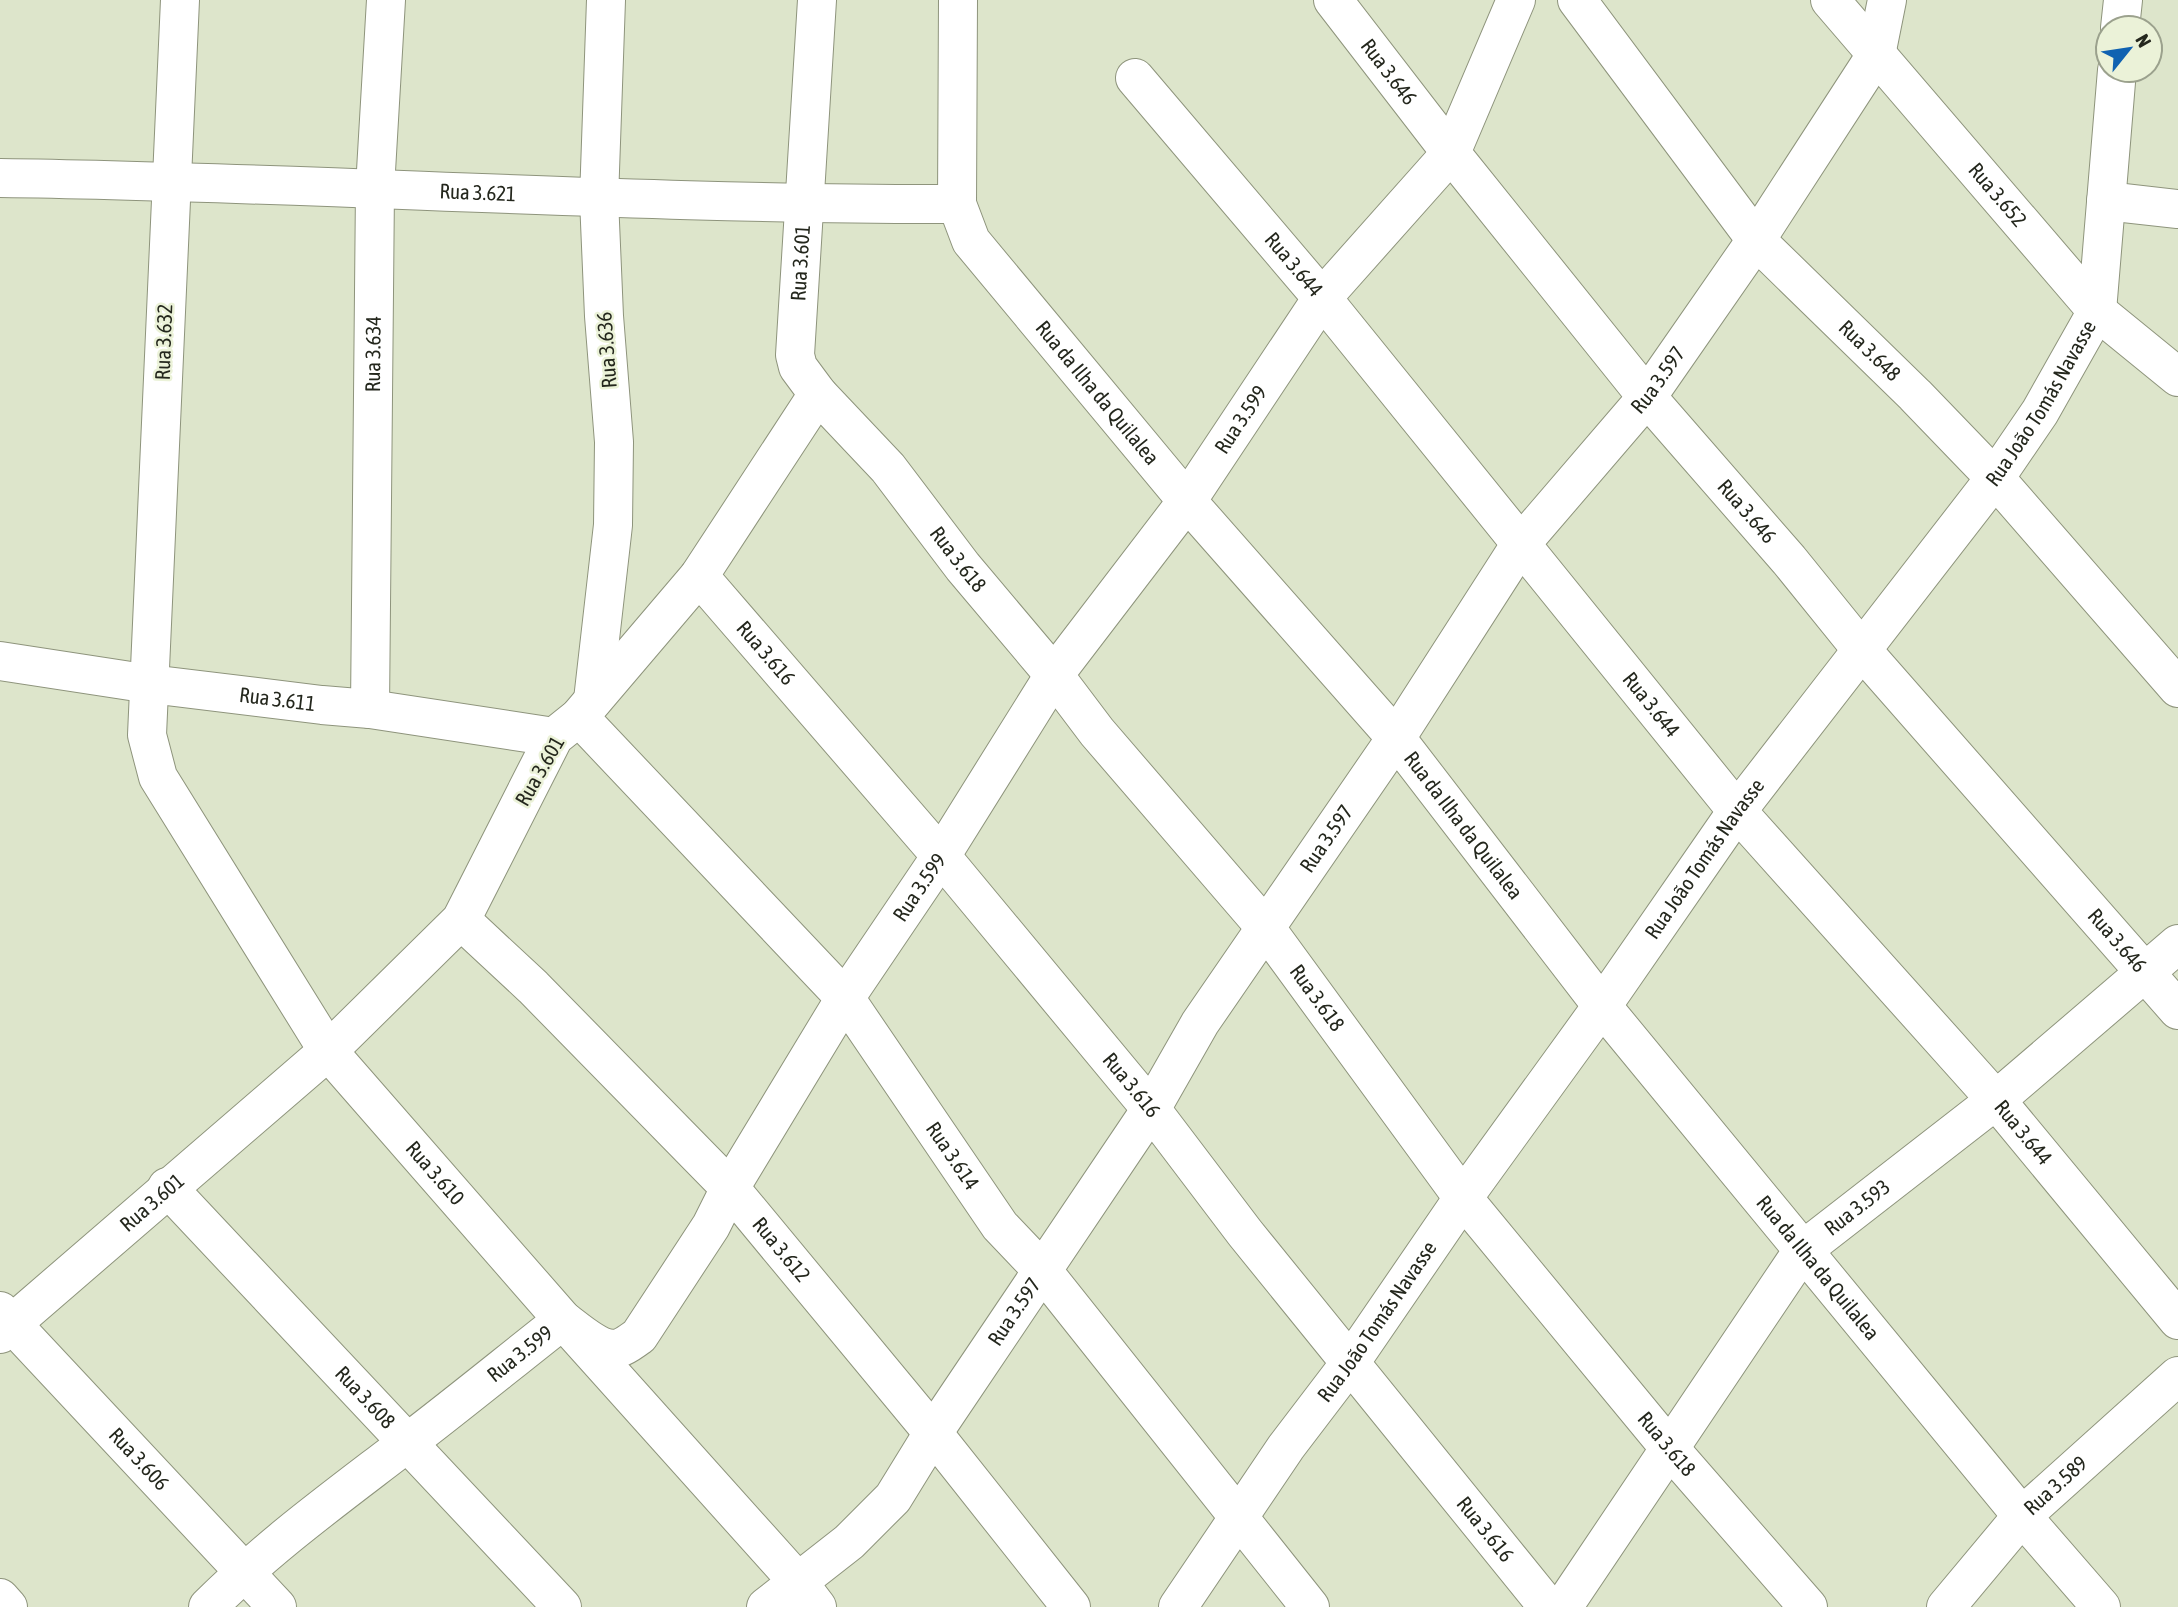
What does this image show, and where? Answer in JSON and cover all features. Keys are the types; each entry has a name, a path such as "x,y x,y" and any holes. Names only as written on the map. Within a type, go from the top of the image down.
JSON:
{"street":[{"name":"Rua 3.632","path":"150,684 180,0"},
{"name":"Rua 3.634","path":"370,709 375,188 386,0"},
{"name":"Rua 3.636","path":"576,718 613,525 614,442 604,316 599,199 606,0"},
{"name":"Rua 3.601","path":"4,1322 328,1051 461,919 576,718 699,576 818,394 798,368 795,355 817,0"},
{"name":"Rua da Ilha da Quilalea","path":"958,0 957,204 971,241 1187,501 1396,738 1602,1006 2022,1516 2101,1607"},
{"name":"Rua 3.646","path":"1333,0 1451,153 1647,397 1789,560 1861,649 2178,1010"},
{"name":"Rua 3.599","path":"208,1607 243,1572 349,1485 563,1320 612,1349 622,1347 639,1336 712,1226 730,1188 845,998 941,856 1054,675 1187,501 1322,298 1451,153 1516,0"},
{"name":"Rua 3.648","path":"1577,0 1756,240 1915,395 1995,478 2178,688"},
{"name":"Rua 3.652","path":"1830,0 2097,311 2178,377"},
{"path":"1876,55 1887,0"},
{"name":"Rua 3.597","path":"766,1607 808,1594 849,1542 893,1498 933,1433 1151,1108 1200,1023 1396,738 1520,545 1647,397 1756,240 1876,55"},
{"name":"Rua 3.644","path":"1135,78 1322,298 1737,811 1996,1100 2178,1320"},
{"name":"Rua João Tomás Navasse","path":"1178,1607 1286,1447 1350,1363 1463,1198 1602,1006 1737,811 1995,478 2040,412 2097,311 2116,84"},
{"name":"Rua 3.621","path":"0,178 171,180 599,199 804,204 957,204"},
{"path":"2106,201 2178,209"},
{"name":"Rua 3.618","path":"818,394 888,468 963,567 1054,675 1097,732 1265,927 1463,1198 1671,1450 1808,1607"},
{"name":"Rua 3.616","path":"699,576 941,856 1151,1108 1245,1233 1548,1607"},
{"name":"Rua 3.611","path":"0,661 150,684 323,705 576,718"},
{"name":"Rua 3.610","path":"150,684 147,735 159,777 328,1051 808,1594"},
{"name":"Rua 3.614","path":"576,718 845,998 1000,1226 1042,1269 1310,1607"},
{"name":"Rua 3.612","path":"461,919 533,987 730,1188 933,1433 1070,1607"},
{"name":"Rua 3.593","path":"1563,1607 1803,1250 1996,1100 2178,944"},
{"name":"Rua 3.608","path":"167,1187 409,1441 562,1607"},
{"name":"Rua 3.606","path":"4,1322 277,1607"},
{"name":"Rua 3.589","path":"1946,1607 2022,1516 2178,1376"},
{"path":"0,1598 8,1607"}]}
